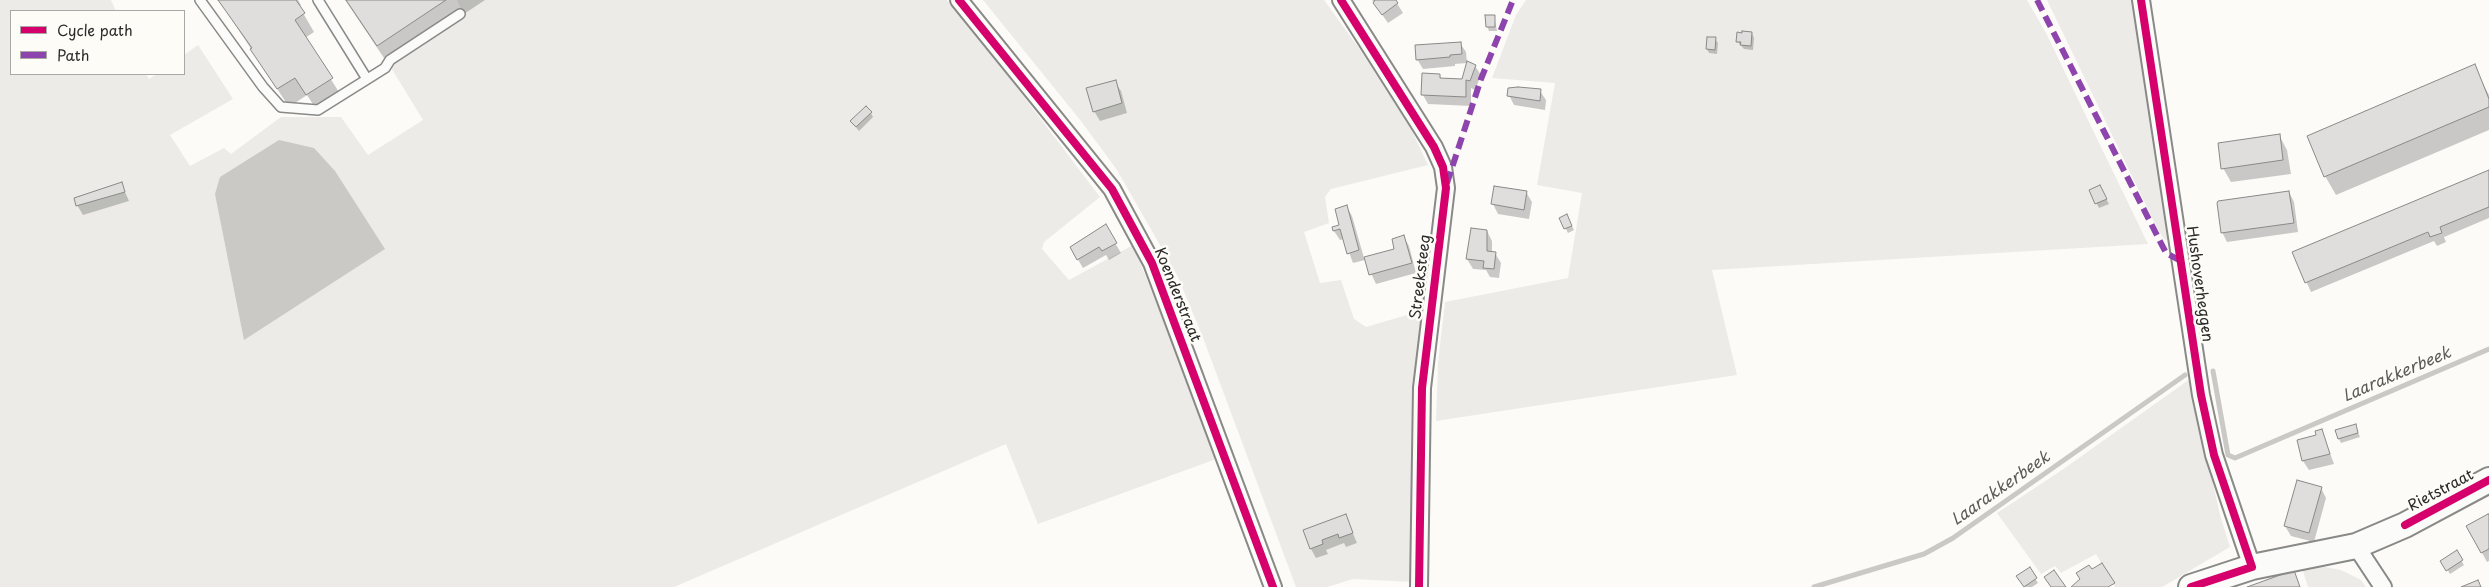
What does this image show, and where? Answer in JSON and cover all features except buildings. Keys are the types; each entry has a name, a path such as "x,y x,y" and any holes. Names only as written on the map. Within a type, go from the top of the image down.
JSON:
{"street":[{"name":"Koenderstraat","path":"959,0 1112,189 1147,255 1273,587"},
{"name":"Streeksteeg","path":"1341,0 1434,147 1443,167 1445,181 1422,388 1419,587"},
{"name":"Hushoverheggen","path":"2141,0 2201,395 2214,455 2252,566"},
{"name":"Rietstraat","path":"2191,587 2252,566 2356,546 2405,526 2489,480"},
{"path":"2356,546 2383,587"}],"lane":[{"path":"200,0 263,87 281,107 318,110 385,68 390,60 460,14"},
{"path":"318,0 367,79"}],"shaded area":[{"path":"0,0 111,0 116,10 10,10 10,75 147,75 149,79 155,75 185,75 185,54 198,45 233,99 170,135 190,166 224,148 231,154 281,117 341,117 368,155 423,120 390,66 464,17 457,0 947,0 993,56 1100,197 1044,242 1042,249 1069,280 1133,245 1219,458 1038,524 1006,444 674,587 0,587"},
{"path":"983,0 1324,0 1361,51 1411,129 1428,165 1331,189 1325,197 1329,223 1304,232 1320,283 1341,280 1354,319 1366,327 1424,310 1414,582 1353,579 1327,587 1296,587 1202,335 1177,275 1117,170 1081,121"},
{"path":"1526,0 2027,0 2046,33 2148,244 1712,270 1737,375 1436,421 1438,363 1445,302 1568,278 1582,193 1537,185 1555,83 1492,78 1516,15"},
{"path":"2047,0 2135,0 2172,239 2165,240 2157,228"},
{"path":"279,140 314,148 335,171 385,249 244,340 215,194 220,177"},
{"path":"2190,379 2220,515 2230,547 2162,587 2115,587 2096,554 2061,573 2055,566 2041,574 1997,513 2062,470"},
{"path":"2300,562 2341,570 2361,580 2366,587 2308,587"}],"waterway":[{"name":"Laarakkerbeek","path":"2213,371 2228,455 2235,458 2489,349"},
{"name":"Laarakkerbeek","path":"1814,587 1924,554 1953,538 2185,375"}],"marked path":[{"path":"1447,183 1481,79 1513,0"},
{"path":"2037,0 2166,253 2181,261"}],"cycle path":[{"path":"959,0 1112,189 1152,263 1273,587"},
{"path":"1341,0 1434,147 1443,167 1446,188 1422,388 1419,587"},
{"path":"2141,0 2201,395 2214,455 2252,567 2191,587"},
{"path":"2405,525 2489,480"}]}
